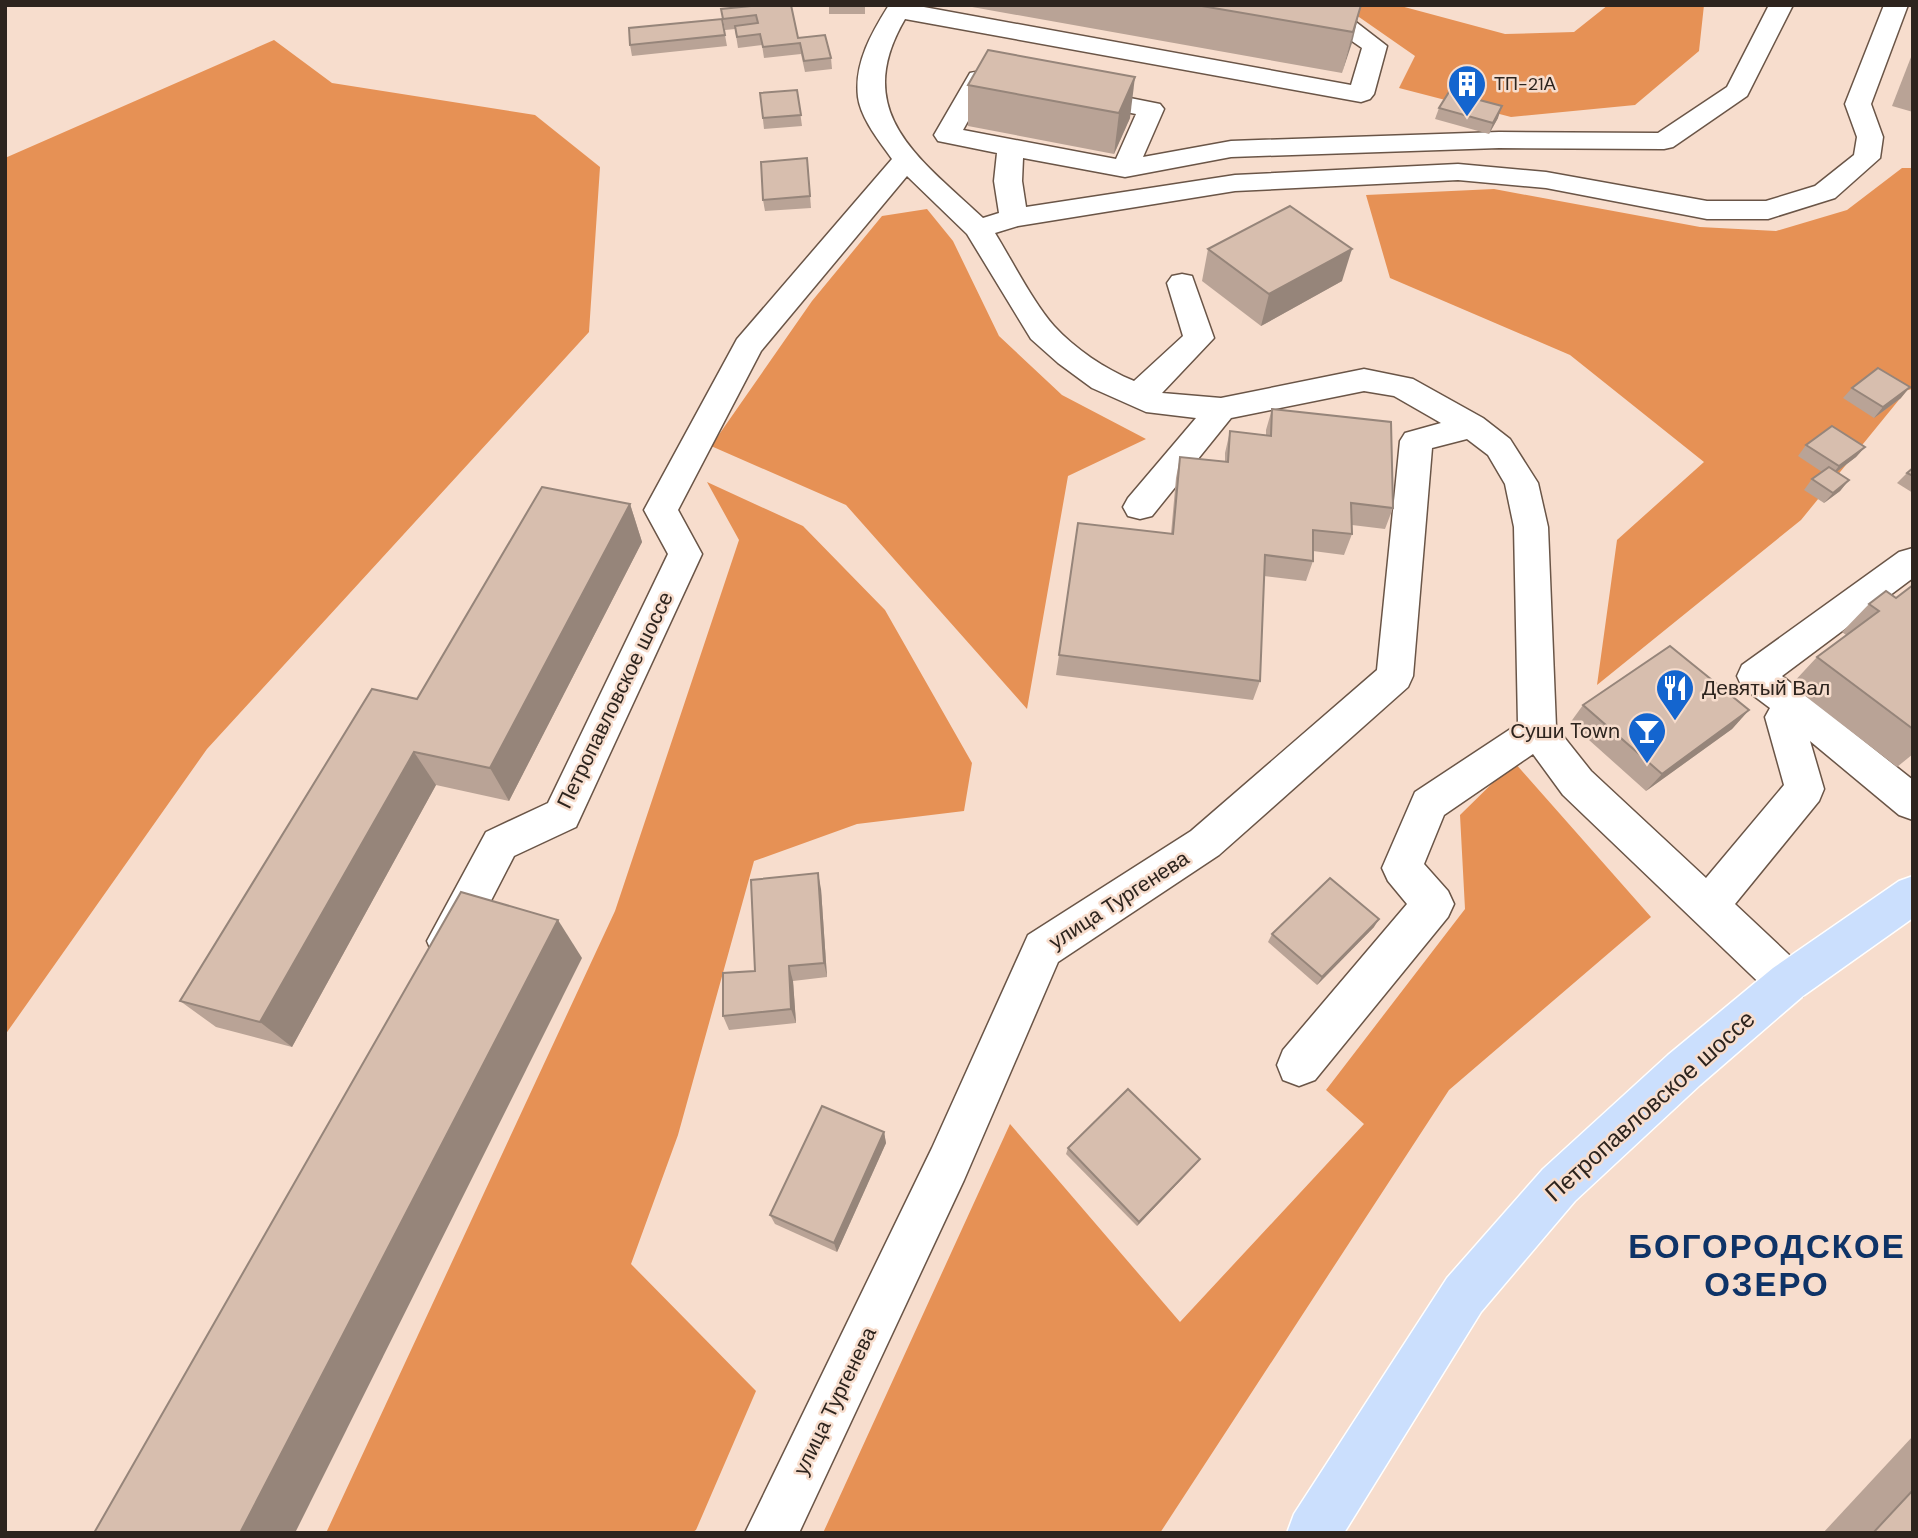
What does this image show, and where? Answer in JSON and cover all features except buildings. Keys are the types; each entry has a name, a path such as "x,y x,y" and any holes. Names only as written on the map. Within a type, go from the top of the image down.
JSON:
{"main road":[{"name":"Петропавловское шоссе","path":"1313,1533 1464,1295 1559,1185 1684,1070 1788,982 1913,894"}],"street":[{"path":"1228,5 1343,24 1375,46 1361,94 900,8 880,42 873,72 871,98 887,133 906,160 978,229 1042,332 1103,380 1157,404 1221,409 1364,380 1402,387 1472,426 1499,447 1521,483 1531,527 1537,731 1577,783 1788,982"},
{"path":"1032,87 979,78 947,135 1125,169 1231,149 1499,140 1664,141 1738,91 1781,5"},
{"path":"978,229 1014,218 1235,183 1458,172 1546,180 1707,210 1768,210 1825,192 1867,158 1870,137 1858,104 1896,5"},
{"path":"1058,92 1151,108 1125,169"},
{"path":"1012,148 1008,181 1014,218"},
{"name":"Петропавловское шоссе","path":"434,967 500,844 562,815 685,554 661,510 748,346 906,160"},
{"path":"1137,395 1151,385 1199,338 1182,283"},
{"path":"1140,508 1221,409"},
{"name":"улица Тургенева","path":"771,1533 948,1164 1043,949 1205,844 1395,676 1416,441 1472,426"},
{"path":"1911,561 1755,676 1913,803"},
{"path":"1709,905 1805,789 1784,717 1806,716"},
{"path":"1299,1065 1433,904 1402,868 1429,804 1537,731"}],"shaded area":[{"path":"1310,5 1397,5 1505,34 1574,32 1608,5 1704,5 1699,51 1635,105 1511,117 1399,88 1415,56 1359,17"},
{"path":"274,40 332,83 535,115 600,167 589,332 207,749 5,1035 5,158"},
{"path":"1902,168 1913,168 1913,389 1907,390 1801,520 1597,685 1617,540 1704,462 1570,355 1390,278 1366,195 1494,189 1700,227 1776,231 1847,210"},
{"path":"927,209 953,241 999,336 1062,395 1146,439 1068,476 1027,709 846,505 711,446 812,301 882,216"},
{"path":"707,482 803,526 885,610 972,763 964,811 857,824 754,861 678,1135 631,1264 756,1391 696,1530 691,1533 326,1533 615,911 739,540"},
{"path":"1514,762 1651,917 1449,1090 1160,1533 823,1533 1010,1124 1180,1322 1364,1124 1326,1090 1465,909 1460,815"}],"place":[{"name":"ТП-21А","path":"1467,118"},
{"name":"Девятый Вал","path":"1675,722"},
{"name":"Суши Town","path":"1647,765"}],"district":[{"name":"БОГОРОДСКОЕ ОЗЕРО","path":"1767,1265"}]}
